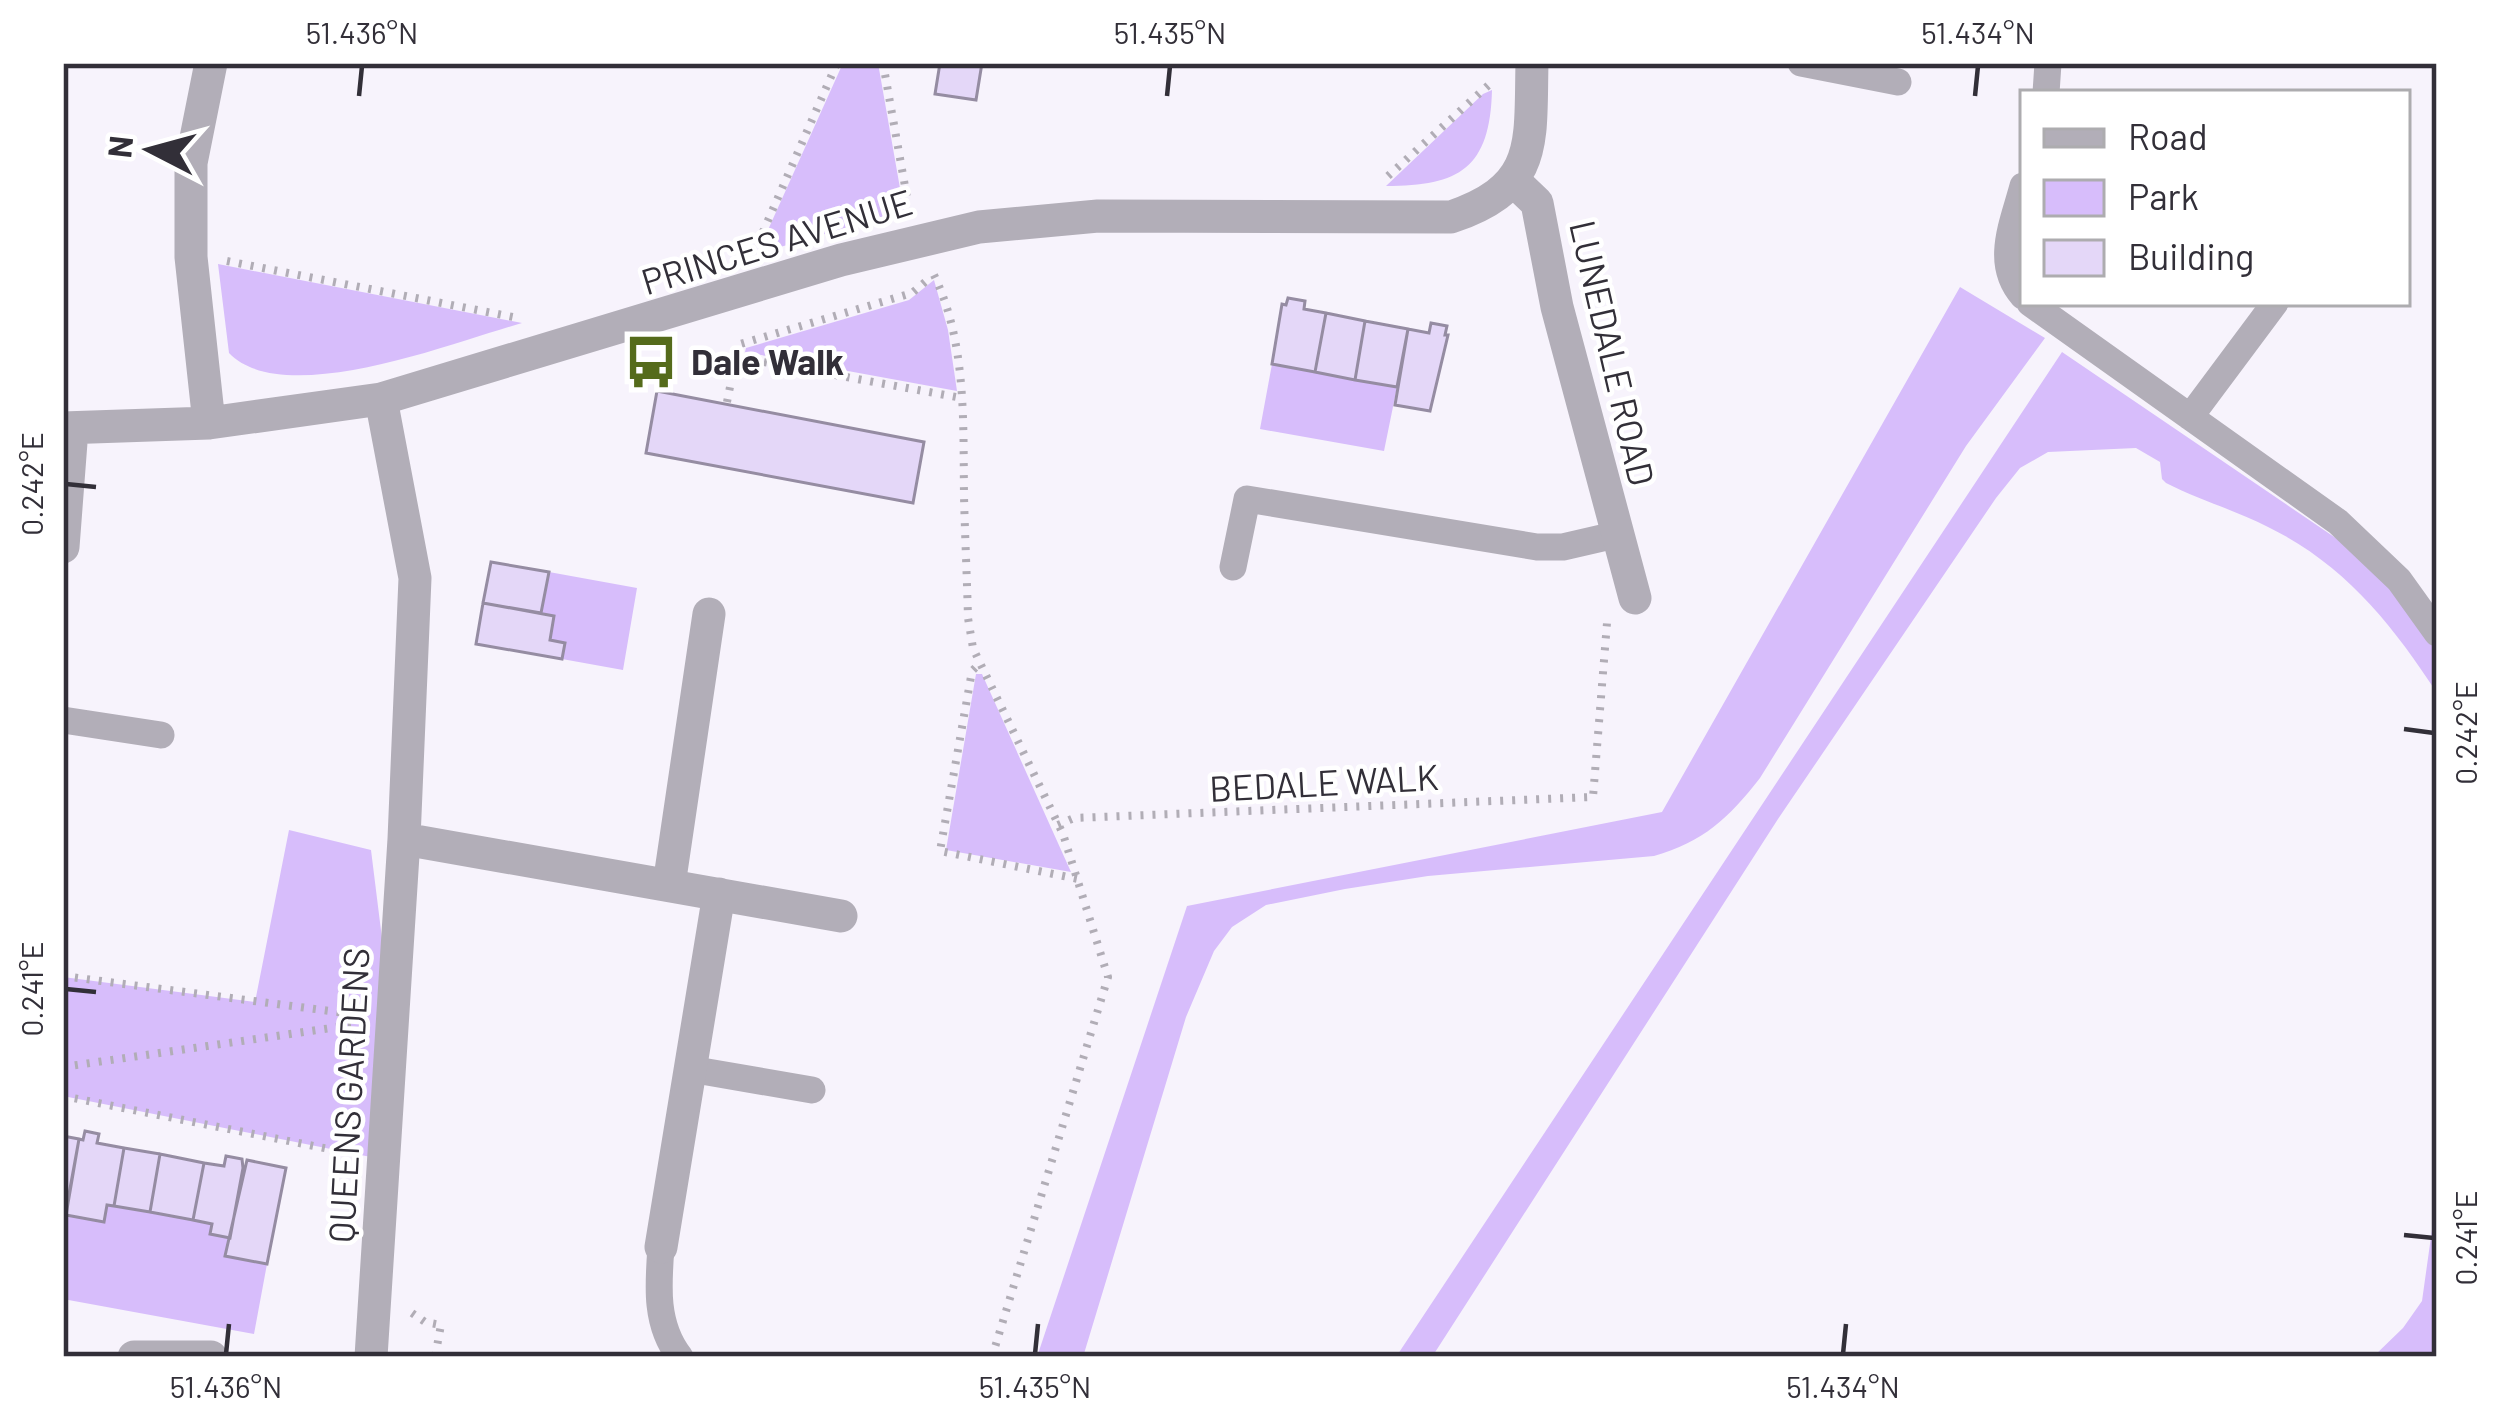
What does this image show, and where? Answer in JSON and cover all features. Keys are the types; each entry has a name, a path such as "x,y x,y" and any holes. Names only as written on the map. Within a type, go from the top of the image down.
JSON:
{"street":[{"path":"208,423 191,257 191,163 211,63"},
{"path":"1514,181 1530,145 1532,63"},
{"name":"PRINCES AVENUE","path":"68,429 208,423 381,399 916,239 1052,218 1442,218 1481,206 1514,181"},
{"name":"LUNEDALE ROAD","path":"1514,181 1538,207 1557,308 1615,535 1620,605"},
{"name":"QUEENS GARDENS","path":"371,1357 386,1160 416,578 381,399"},
{"path":"63,547 68,429"},
{"path":"669,885 709,614"},
{"path":"404,838 842,916"},
{"path":"661,1247 719,894"},
{"path":"134,1357 211,1357"}],"lane":[{"path":"1801,63 1898,82"},
{"path":"2020,199 2006,262 2020,292"},
{"path":"2034,306 2365,546 2407,590 2437,633"},
{"path":"2190,417 2273,306"},
{"path":"1233,567 1247,499 1537,547 1563,547 1615,535"},
{"path":"63,720 161,735"},
{"path":"690,1069 812,1090"},
{"path":"661,1247 660,1318 680,1357"}],"path":[{"path":"761,284 755,258 758,242 837,63"},
{"path":"883,63 916,239"},
{"path":"1380,186 1479,90 1498,80"},
{"path":"214,258 524,319"},
{"path":"727,402 737,345 912,293 933,273 952,317 962,398 968,618 973,648 1058,825 1108,977 992,1357"},
{"path":"736,357 962,398"},
{"name":"BEDALE WALK","path":"1058,825 1074,818 1594,797 1605,670 1620,605"},
{"path":"980,663 972,671 940,851 946,856 1078,879"},
{"path":"63,976 392,1019"},
{"path":"63,1067 392,1019"},
{"path":"63,1096 386,1160"},
{"path":"404,1305 418,1319 441,1325 435,1357"}],"green space":[{"path":"843,63 878,63 904,211 763,252 763,241"},
{"path":"1492,90 1485,138 1466,167 1434,182 1386,186 1483,94"},
{"path":"218,264 522,323 414,356 328,374 288,375 255,369 229,353"},
{"path":"934,280 957,391 745,352 909,300"},
{"path":"1960,287 2045,338 1966,446 1749,792 1701,836 1654,856 1428,876 1345,889 1266,905 1232,927 1214,951 1186,1017 1083,1357 1037,1357 1187,906 1662,812"},
{"path":"2062,352 2346,545 2423,628 2438,659 2437,693 2384,620 2320,559 2268,527 2166,483 2160,462 2136,448 2048,452 2020,468 1778,819 1432,1357 1396,1357"},
{"path":"1272,364 1397,387 1384,451 1260,429"},
{"path":"549,572 637,588 623,670 562,659 564,643 550,640 554,616 541,613"},
{"path":"976,674 982,674 1071,872 946,850"},
{"path":"289,830 371,850 392,1019 386,1160 63,1096 63,977 255,1002"},
{"path":"2437,1194 2437,1357 2373,1357 2422,1301"},
{"path":"107,1205 212,1224 210,1234 230,1238 226,1256 267,1264 254,1334 63,1299 66,1215 104,1222"}],"building":[{"path":"940,63 982,63 976,100 935,94"},
{"path":"1288,298 1305,301 1304,309 1326,313 1315,372 1272,364 1282,304"},
{"path":"1326,313 1365,321 1355,380 1315,372"},
{"path":"1365,321 1408,329 1397,387 1355,380"},
{"path":"1431,323 1447,326 1448,335 1430,411 1395,405 1408,329 1429,333"},
{"path":"657,391 924,442 913,503 646,453"},
{"path":"491,562 549,572 541,613 483,603"},
{"path":"483,603 554,616 550,640 565,643 562,659 476,644"},
{"path":"85,1131 99,1134 97,1143 124,1148 114,1206 107,1205 104,1222 66,1215 79,1139 83,1140"},
{"path":"63,1136 79,1139 63,1227"},
{"path":"124,1148 160,1154 150,1212 114,1206"},
{"path":"160,1154 204,1163 193,1220 150,1212"},
{"path":"226,1156 242,1159 243,1168 230,1238 210,1234 212,1224 193,1220 204,1163 224,1166"},
{"path":"247,1160 286,1168 267,1264 225,1256"}],"place":[{"name":"Dale Walk","path":"651,362"}]}
